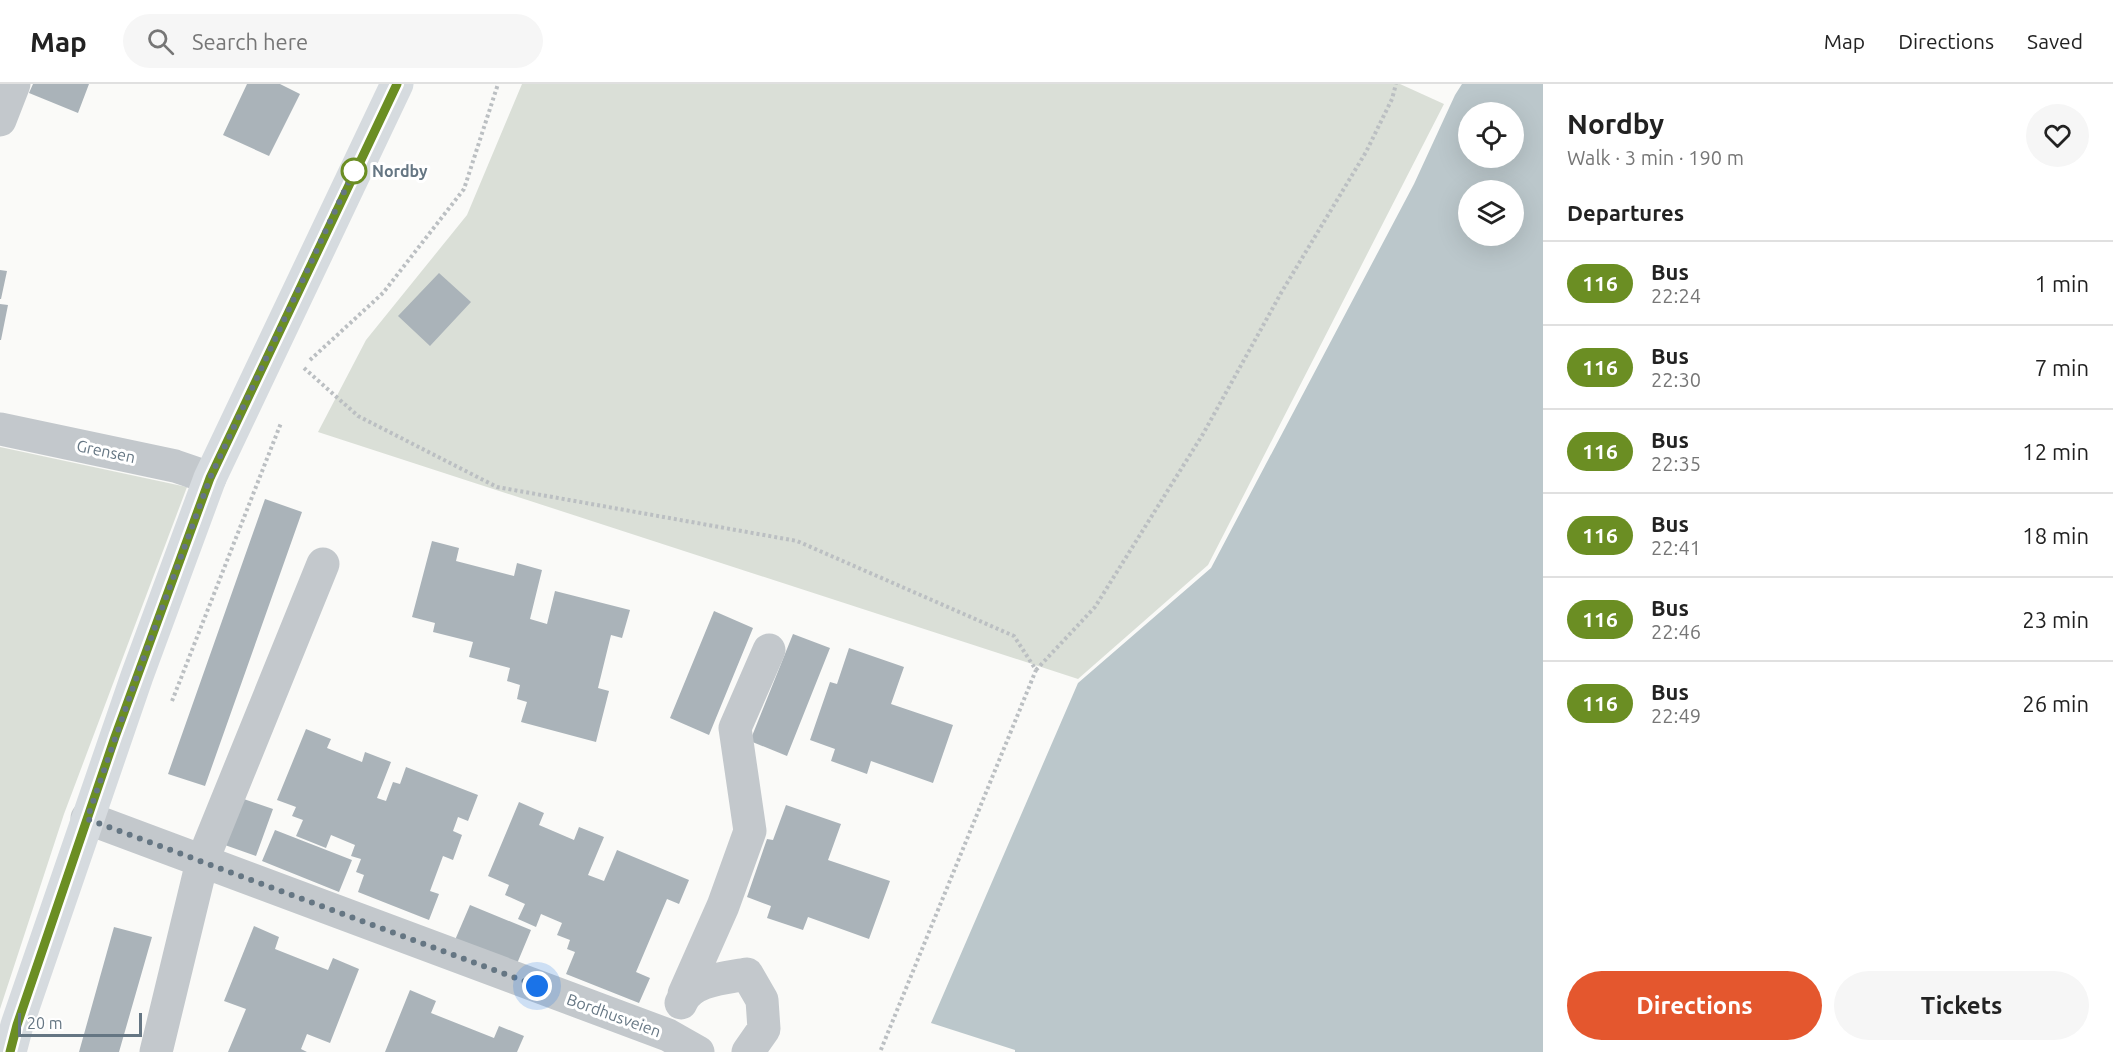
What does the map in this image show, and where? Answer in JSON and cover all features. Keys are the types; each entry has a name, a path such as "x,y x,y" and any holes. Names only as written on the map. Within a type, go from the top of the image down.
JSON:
{"main road":[{"path":"10,1052 17,1025 87,819 210,478 397,84"}],"street":[{"path":"0,120 14,84"},
{"name":"Grensen","path":"0,429 176,465 210,478"},
{"path":"156,1052 202,862 323,564"},
{"name":"Bordhusveien","path":"664,1044 723,906 750,831 735,728 769,650"},
{"name":"Bordhusveien","path":"87,819 664,1044 698,1052"},
{"path":"684,994 707,982 747,974 762,1000 764,1029 748,1052"}],"path":[{"path":"299,378 303,367 383,293 464,189 498,84"},
{"path":"1036,670 1095,607 1203,434 1281,293 1366,152 1392,99 1396,84"},
{"path":"167,712 282,421"}],"shaded area":[{"path":"522,84 1400,84 1444,104 1208,565 1078,679 318,432 366,340 467,215"},
{"path":"1462,84 1543,84 1543,1052 1015,1052 1015,1050 931,1023 1078,683 1211,568 1414,184"},
{"path":"0,447 187,487 64,814 0,1009"}],"building":[{"path":"33,84 89,84 78,113 29,93"},
{"path":"247,84 280,84 300,94 269,156 223,135"},
{"path":"0,270 7,271 1,299 0,299"},
{"path":"439,273 471,302 430,346 398,316"},
{"path":"0,304 8,305 1,340 0,340"},
{"path":"265,499 302,512 205,786 168,774"},
{"path":"432,541 459,548 456,561 514,576 517,563 542,570 530,619 547,624 555,591 630,610 622,638 611,635 598,688 609,691 596,742 521,722 527,702 517,699 520,685 507,681 510,668 469,657 473,642 433,632 435,623 412,617"},
{"path":"714,611 753,628 709,735 670,718"},
{"path":"793,634 830,648 787,756 750,741"},
{"path":"849,648 904,667 891,704 953,725 933,783 871,761 867,774 831,761 835,749 810,740 830,682 837,684"},
{"path":"306,729 331,739 327,748 362,762 365,752 391,762 377,798 386,801 393,782 400,784 406,767 478,795 468,821 458,817 453,831 462,835 453,860 443,856 430,891 439,894 429,920 358,892 364,875 356,872 361,859 351,856 355,845 331,835 326,848 296,836 303,820 292,816 296,807 277,800"},
{"path":"238,797 273,809 256,856 222,844"},
{"path":"519,802 544,813 539,825 574,840 579,827 604,837 588,875 604,881 617,850 689,880 679,904 667,899 636,972 650,978 639,1003 566,974 575,952 567,949 570,940 557,935 562,923 541,914 536,927 518,919 525,904 505,895 509,885 488,876"},
{"path":"786,805 841,824 828,860 890,881 869,939 808,917 803,930 767,918 771,906 747,897 767,839 773,840"},
{"path":"275,830 352,860 339,892 262,861"},
{"path":"470,905 531,930 516,966 455,940"},
{"path":"254,926 279,937 275,949 328,970 333,958 359,969 330,1043 307,1034 301,1049 307,1052 228,1052 246,1009 224,1001"},
{"path":"114,927 152,937 119,1052 79,1052"},
{"path":"410,990 436,1001 431,1013 494,1038 499,1026 524,1036 517,1052 385,1052"}],"bus line":[{"name":"116","path":"10,1052 17,1025 94,798 210,478 397,84"}],"place":[{"name":"Nordby","path":"354,171"}],"route":[{"path":"354,171 358,162 210,478 87,819 537,986"}]}
